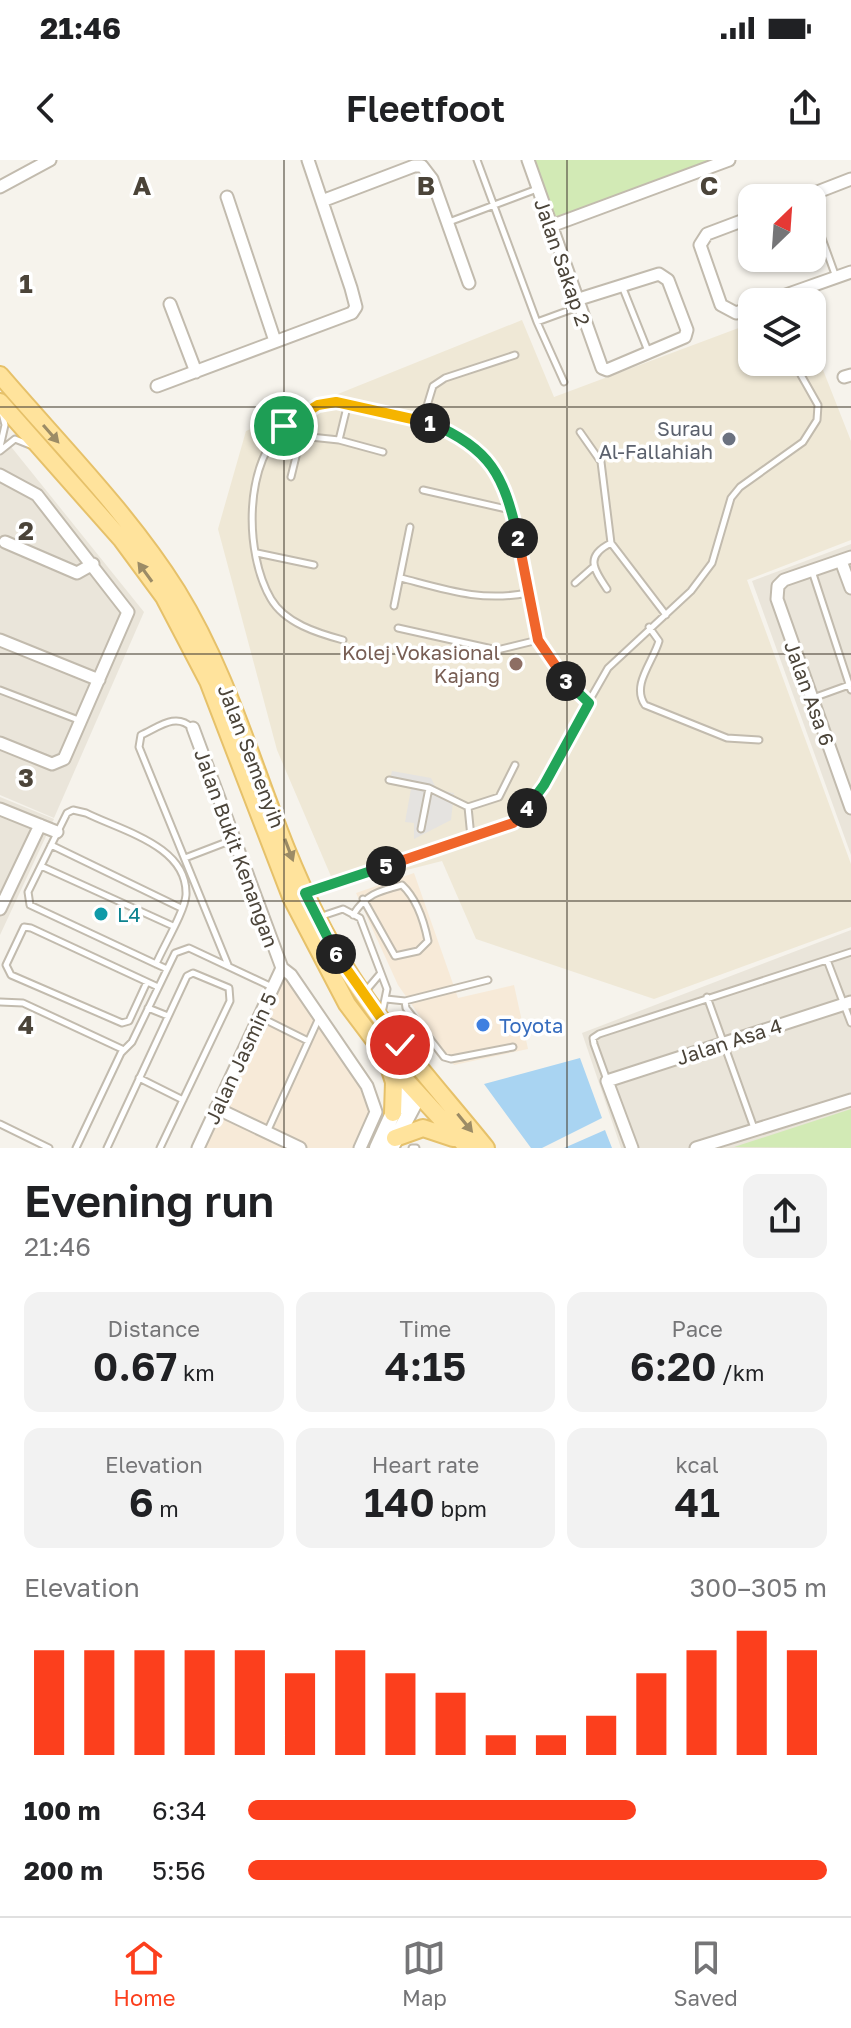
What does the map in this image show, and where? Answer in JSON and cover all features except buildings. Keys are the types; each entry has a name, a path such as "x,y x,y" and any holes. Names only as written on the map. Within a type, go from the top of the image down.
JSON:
{"main road":[{"name":"Jalan Semenyih","path":"0,375 133,530 176,589 220,674 298,895 317,918 380,1020 486,1148"},
{"name":"Jalan Semenyih","path":"0,402 65,473 147,574 188,639 347,1004 379,1047 468,1148"},
{"path":"379,1047 394,1082 393,1113"},
{"path":"418,1065 417,1090 445,1097"},
{"path":"393,1143 410,1130 431,1128 468,1148"}],"street":[{"path":"0,187 50,160"},
{"path":"157,386 345,318 356,307 308,160"},
{"name":"Jalan Sakap 2","path":"528,160 599,364 607,370 649,354"},
{"path":"551,226 729,160"},
{"path":"322,201 423,163 432,179 469,283"},
{"path":"826,189 851,179"},
{"path":"227,197 275,341"},
{"path":"738,222 707,234 700,245 721,305 738,312"},
{"path":"805,288 851,272"},
{"path":"577,304 659,274 668,280 687,330 685,337 649,354"},
{"path":"170,304 196,372"},
{"path":"0,475 37,495 128,612 64,759 52,764 0,743"},
{"path":"5,542 77,573 93,564"},
{"path":"811,570 846,559 851,588"},
{"name":"Jalan Asa 6","path":"811,570 784,580 778,586 777,599 848,787 851,808"},
{"path":"0,640 99,680"},
{"name":"Jalan Bukit Kenangan","path":"193,728 282,968 291,975 367,1086 376,1112 360,1148"},
{"path":"0,809 57,832"},
{"path":"1,902 40,825"},
{"name":"Jalan Jasmin 5","path":"198,1148 282,968"},
{"name":"Jalan Asa 4","path":"607,1081 848,1004"},
{"path":"607,1081 632,1148"},
{"path":"377,1148 393,1113 417,1090"},
{"path":"393,1143 417,1090"},
{"path":"696,1148 725,1144 754,1130 851,1100"},
{"path":"216,1108 300,1148"}],"lane":[{"path":"477,160 537,322 564,382"},
{"path":"446,223 538,189"},
{"path":"826,250 836,277"},
{"path":"622,285 649,354"},
{"path":"537,322 577,304"},
{"path":"423,420 433,386 515,355"},
{"path":"298,895 513,823 529,806 608,668 691,591 712,563 731,498 740,487 803,442 817,420 818,405 802,376"},
{"path":"339,440 348,403"},
{"path":"343,640 298,624 271,600 256,553 253,512 256,473 270,444 284,426 318,405 348,403 423,420 463,440 500,475 512,510 538,640 568,685 589,703"},
{"path":"0,409 5,425 0,449"},
{"path":"580,432 601,462 611,543 666,615"},
{"path":"291,477 301,436 339,440 383,452"},
{"path":"0,449 10,441 19,439 65,473"},
{"path":"423,490 512,510"},
{"path":"394,606 410,527"},
{"path":"575,583 592,568 596,551 611,543"},
{"path":"256,553 314,565"},
{"path":"592,568 607,589"},
{"path":"811,570 850,687 812,698"},
{"path":"401,578 476,597 497,599 528,593"},
{"path":"649,627 659,641 640,682 639,697 645,705 727,738 759,740"},
{"path":"398,628 497,650 538,640"},
{"path":"0,690 83,721"},
{"path":"193,728 184,719 176,719 141,735 139,747 229,966"},
{"path":"389,780 429,788 468,807 499,797 515,765"},
{"path":"421,829 429,788"},
{"path":"468,807 471,837"},
{"path":"156,964 186,896 181,868 169,854 73,810 67,813 28,892 30,905 156,964 167,969"},
{"path":"185,858 234,839"},
{"path":"51,845 181,908"},
{"path":"41,866 173,926"},
{"path":"353,915 363,899 376,891 402,885 410,893 428,941 418,951 395,956 363,899"},
{"path":"317,918 343,909 360,918 381,973 386,999 380,1020"},
{"path":"147,982 129,1021 122,1023 11,975 6,965 24,927 147,982 158,987"},
{"path":"76,1148 175,953 189,948 273,987"},
{"path":"607,1081 593,1038 707,997 851,952"},
{"path":"827,960 848,1004 851,1023"},
{"path":"107,1148 187,976 193,973 229,988 231,995 160,1148"},
{"path":"362,995 377,983 381,973"},
{"path":"386,999 405,1001 488,980"},
{"path":"707,997 754,1130"},
{"path":"405,1001 406,1008 444,1057 451,1059 513,1047"},
{"path":"0,1002 23,1003 124,1050"},
{"path":"148,1008 168,1016"},
{"path":"259,1017 308,1041"},
{"path":"267,1132 319,1017"},
{"path":"139,1078 183,1100"},
{"path":"0,1124 49,1148"}],"shaded area":[{"name":"Kolej Vokasional Kajang","path":"522,320 554,397 738,328 738,376 825,376 851,441 851,540 747,580 851,864 851,927 654,999 476,939 442,861 336,888 277,750 218,529 246,431"},
{"path":"0,433 144,612 54,818 0,795"},
{"path":"851,544 851,855 752,581"},
{"path":"392,771 431,778 437,790 454,793 451,820 414,839 414,823 405,822 411,789 389,783"},
{"path":"0,797 54,819 0,935"},
{"path":"414,873 458,998 514,985 528,1049 454,1065 398,985 356,893"},
{"path":"851,930 851,1148 621,1148 582,1033"},
{"path":"282,977 292,982 364,1089 374,1114 359,1148 202,1148"}],"green space":[{"path":"533,160 712,160 554,219"},
{"path":"851,1109 851,1148 734,1147"}],"water":[{"path":"580,1058 602,1118 542,1148 531,1148 484,1084"},
{"path":"605,1130 612,1148 564,1148"}],"place":[{"name":"Surau Al-Fallahiah","path":"729,439"},
{"name":"Kolej Vokasional Kajang","path":"516,664"},
{"name":"L4","path":"101,914"},
{"name":"Toyota","path":"483,1025"}],"route":[{"path":"284,426 318,405 348,403 423,420 463,440 484,457 500,475 512,510 538,640 568,685 589,703 544,785 513,823 305,893 337,955 362,995 400,1045"}]}
